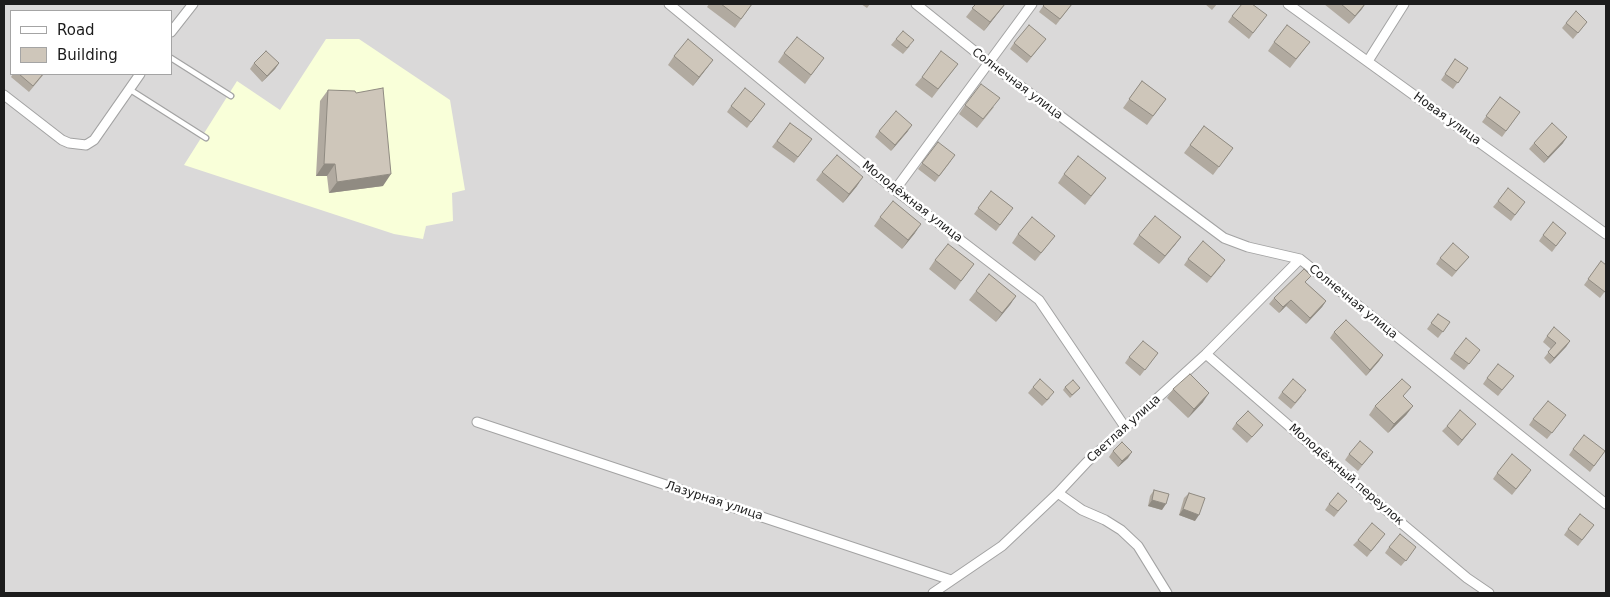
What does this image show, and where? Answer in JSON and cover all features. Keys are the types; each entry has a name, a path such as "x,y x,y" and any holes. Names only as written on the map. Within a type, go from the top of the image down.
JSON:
{"street":[{"path":"172,31 193,4"},
{"name":"Молодёжная улица","path":"669,4 894,190 1039,300 1126,427"},
{"name":"Солнечная улица","path":"916,4 988,62 1224,238 1248,247 1300,259 1606,504"},
{"path":"894,190 1032,4"},
{"name":"Новая улица","path":"1288,4 1606,234"},
{"path":"1368,61 1404,4"},
{"path":"4,95 62,140 69,143 86,145 94,140 139,75"},
{"name":"Светлая улица","path":"932,593 1002,546 1058,493 1086,462 1206,354 1300,259"},
{"name":"Молодёжный переулок","path":"1206,354 1400,522 1467,578 1489,593"},
{"name":"Лазурная улица","path":"477,422 951,580"},
{"path":"1058,493 1082,510 1105,520 1121,530 1138,546 1167,593"}],"lane":[{"path":"172,59 231,96"},
{"path":"129,89 206,138"}],"shaded area":[{"path":"4,4 1606,4 1606,593 4,593"},
{"path":"326,39 359,39 450,100 465,190 452,193 453,221 426,226 423,239 394,234 184,165 237,81 280,110"}],"building":[{"path":"721,4 752,4 741,19"},
{"path":"976,4 1005,4 990,22 972,8"},
{"path":"1045,4 1072,4 1060,19 1043,6"},
{"path":"1242,4 1252,4 1267,15 1253,33 1232,16"},
{"path":"1341,4 1365,4 1355,16"},
{"path":"1576,11 1587,22 1578,33 1566,23"},
{"path":"1029,25 1046,39 1031,57 1014,43"},
{"path":"1287,25 1310,42 1296,59 1274,42"},
{"path":"903,31 914,40 907,48 896,39"},
{"path":"797,37 824,58 811,75 784,53"},
{"path":"688,39 713,60 699,77 674,56"},
{"path":"266,51 279,63 267,76 254,63"},
{"path":"941,51 958,64 938,89 922,77"},
{"path":"1455,59 1468,68 1458,83 1445,74"},
{"path":"20,75 42,75 33,86"},
{"path":"1142,81 1166,99 1153,116 1129,99"},
{"path":"981,84 1000,98 983,119 965,105"},
{"path":"383,88 391,174 337,182 335,164 324,164 328,90 355,91 356,93"},
{"path":"745,88 765,104 751,122 731,106"},
{"path":"1500,97 1520,112 1506,131 1486,116"},
{"path":"896,111 912,125 895,145 879,131"},
{"path":"790,123 812,139 798,157 777,141"},
{"path":"1552,123 1567,137 1548,157 1534,143"},
{"path":"1204,126 1233,148 1219,167 1190,145"},
{"path":"938,142 955,155 939,176 922,163"},
{"path":"837,155 863,177 849,194 822,172"},
{"path":"1078,156 1106,178 1091,196 1064,174"},
{"path":"1508,188 1525,202 1515,215 1498,201"},
{"path":"991,191 1013,208 1000,225 978,208"},
{"path":"893,201 921,224 908,240 880,217"},
{"path":"1155,216 1181,237 1165,256 1139,235"},
{"path":"1032,217 1055,236 1041,253 1018,234"},
{"path":"1553,222 1566,233 1556,246 1543,235"},
{"path":"1203,241 1225,260 1211,277 1188,259"},
{"path":"1453,243 1469,257 1456,271 1440,258"},
{"path":"948,244 974,264 961,281 935,260"},
{"path":"1601,261 1606,265 1605,292 1588,279"},
{"path":"1304,269 1311,276 1305,282 1326,301 1310,318 1291,300 1283,307 1274,298"},
{"path":"989,274 1016,296 1002,313 976,291"},
{"path":"1438,314 1450,322 1443,332 1431,323"},
{"path":"1346,320 1383,355 1370,370 1334,332"},
{"path":"1554,327 1570,341 1554,358 1548,352 1556,343 1547,336"},
{"path":"1466,338 1480,350 1469,364 1454,353"},
{"path":"1143,341 1158,353 1145,370 1129,357"},
{"path":"1498,364 1514,376 1502,390 1487,378"},
{"path":"1190,374 1209,393 1194,409 1173,389"},
{"path":"1040,379 1054,392 1047,400 1033,387"},
{"path":"1293,379 1306,390 1295,403 1282,392"},
{"path":"1402,379 1411,387 1403,396 1413,406 1394,424 1375,406"},
{"path":"1073,380 1080,388 1072,395 1065,387"},
{"path":"1548,401 1566,415 1552,433 1533,419"},
{"path":"1460,410 1476,424 1462,440 1447,426"},
{"path":"1248,411 1263,425 1252,437 1236,423"},
{"path":"1584,435 1605,451 1594,466 1573,449"},
{"path":"1360,441 1373,452 1362,465 1349,454"},
{"path":"1122,442 1132,452 1122,461 1113,451"},
{"path":"1512,454 1531,470 1516,489 1497,473"},
{"path":"1154,490 1169,494 1166,504 1152,500"},
{"path":"1189,493 1205,498 1199,515 1183,509"},
{"path":"1338,493 1347,501 1338,511 1329,504"},
{"path":"1580,514 1594,525 1582,540 1568,529"},
{"path":"1372,523 1385,534 1371,551 1358,540"},
{"path":"1400,534 1416,547 1406,561 1389,547"}]}
